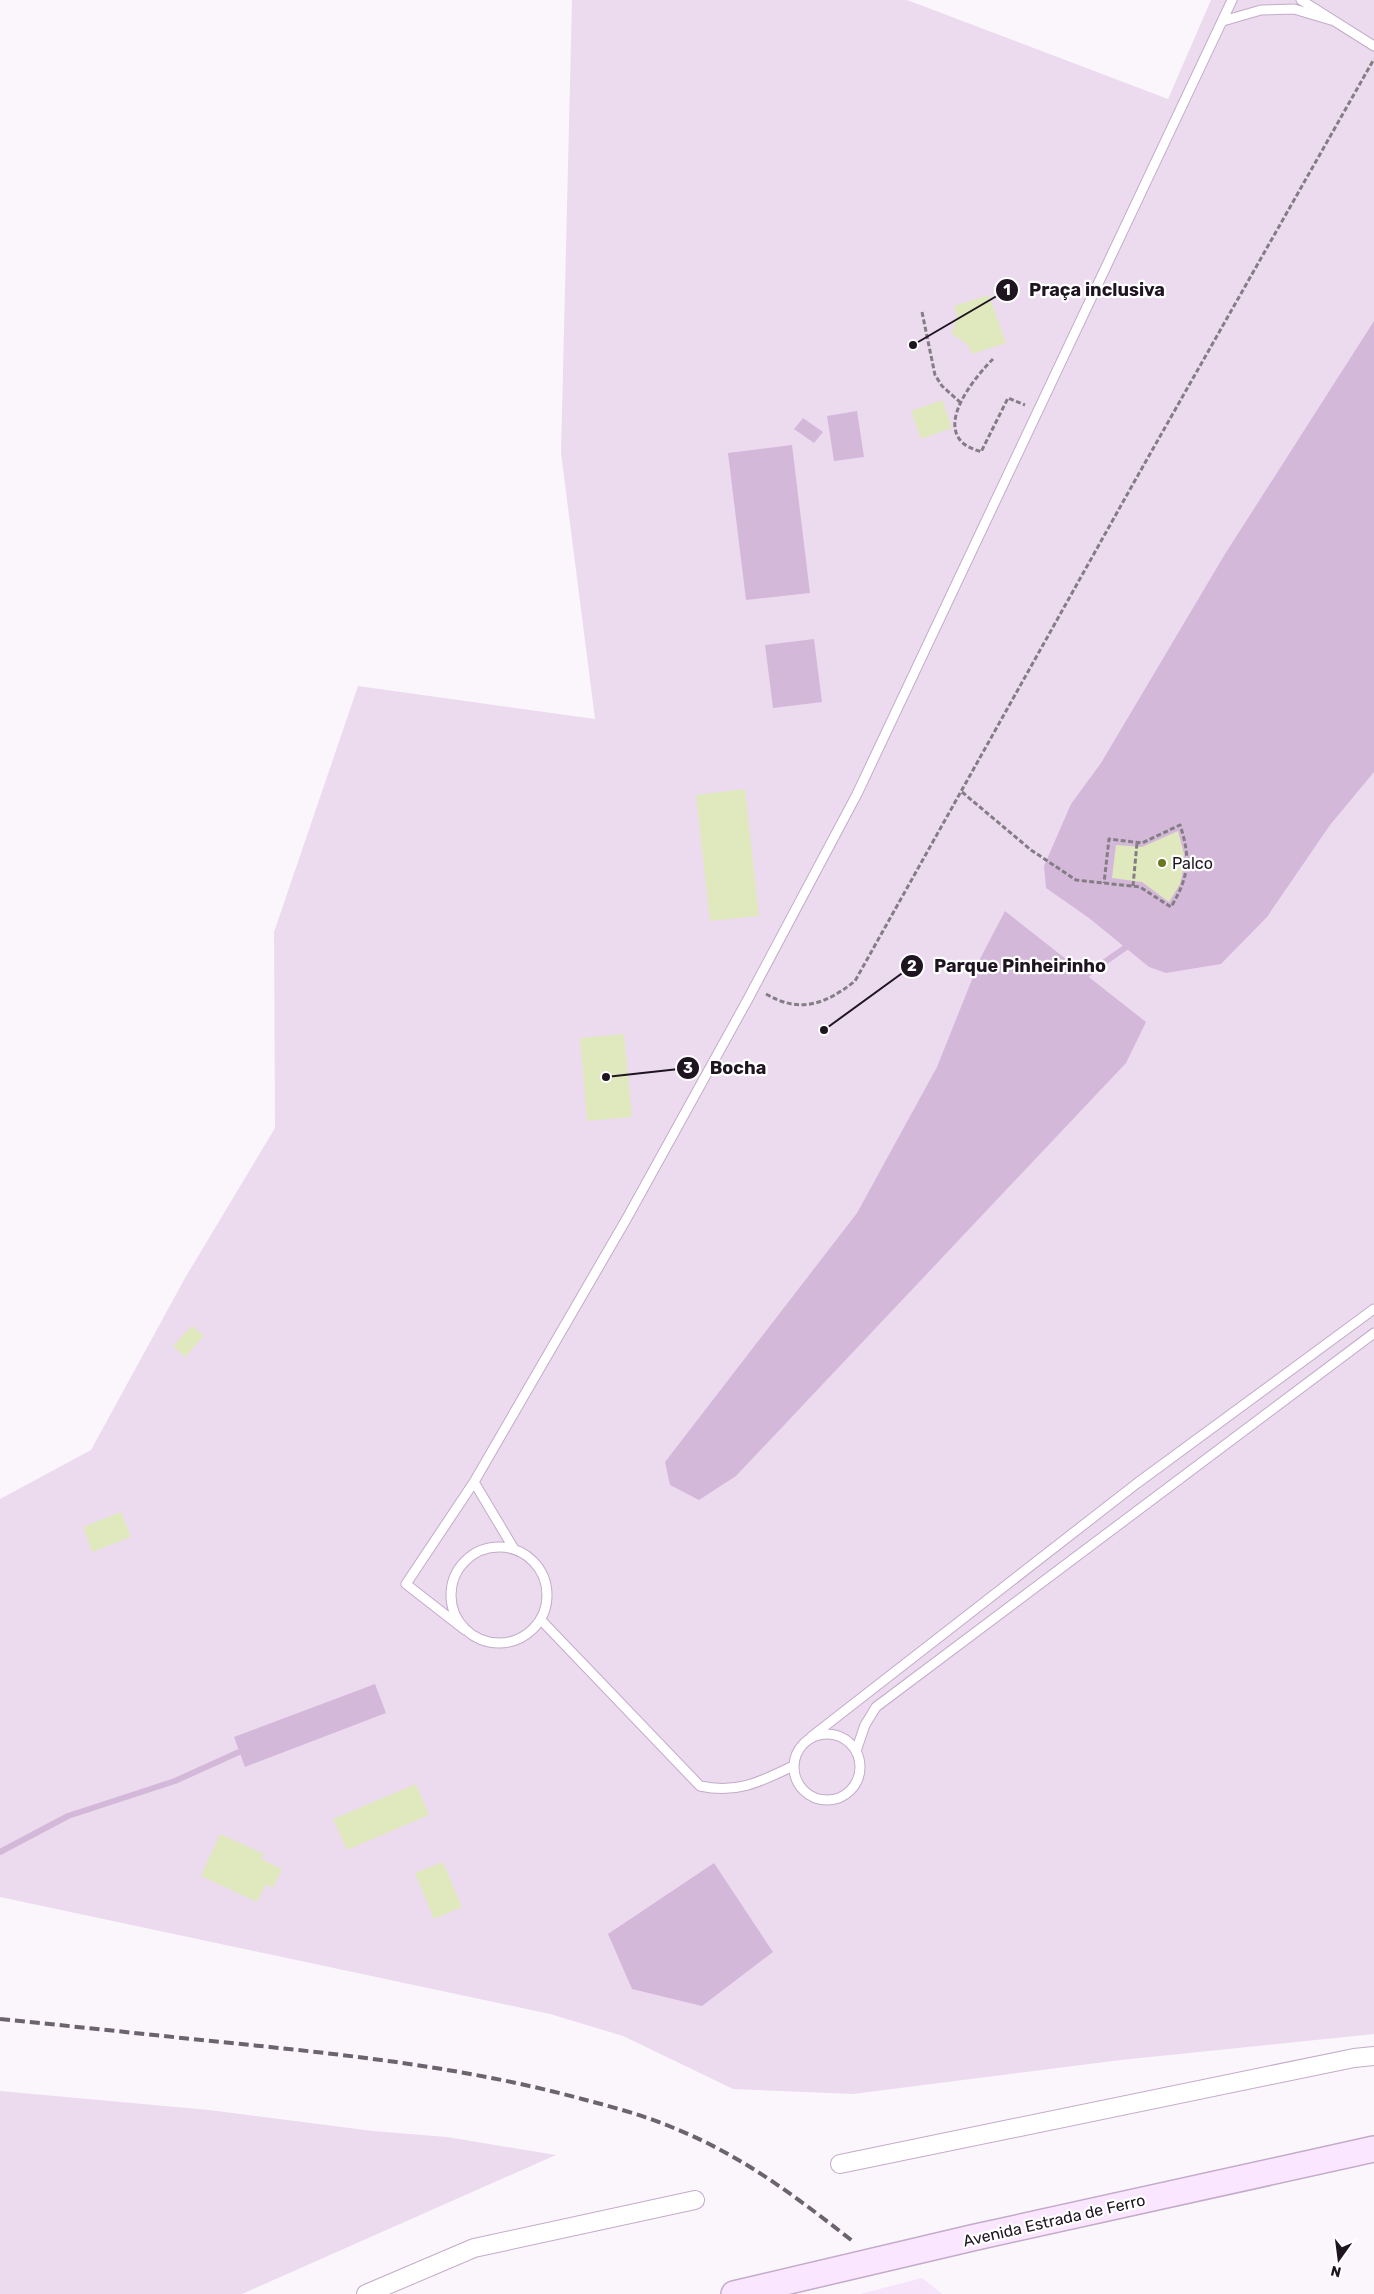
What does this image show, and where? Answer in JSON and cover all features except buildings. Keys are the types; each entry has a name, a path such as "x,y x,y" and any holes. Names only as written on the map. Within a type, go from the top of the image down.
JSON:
{"main road":[{"name":"Avenida Estrada de Ferro","path":"734,2294 976,2237 1374,2150"}],"street":[{"path":"840,2164 1354,2058 1374,2056"},
{"path":"366,2294 474,2248 695,2200"}],"lane":[{"path":"474,1482 514,1548 532,1560 544,1578 548,1599 541,1620 526,1636 505,1643 484,1641 465,1630 406,1584 474,1482 627,1218 858,794 1232,0"},
{"path":"1301,0 1374,46"},
{"path":"1223,21 1261,10 1294,9 1331,20"},
{"path":"811,1737 827,1733 844,1738 856,1751 861,1768 856,1784 843,1797 826,1801 809,1796 797,1783 793,1766 798,1749 811,1737 1136,1484 1374,1309"},
{"path":"856,1751 865,1725 876,1707 1374,1334"},
{"path":"465,1630 453,1612 450,1591 457,1570 472,1554 492,1547 514,1548"},
{"path":"541,1620 700,1786 718,1790 745,1787 793,1766"}],"path":[{"path":"754,987 779,1002 810,1006 839,994 855,981 1132,484 1374,58"},
{"path":"922,312 935,375 942,386 961,403"},
{"path":"993,358 965,392 956,417 956,431 959,440 966,446 981,452 1008,398 1040,411"},
{"path":"962,792 1031,850 1076,880 1140,887 1171,906 1182,888 1187,868 1187,846 1180,825 1142,843 1109,839 1104,883"},
{"path":"1133,886 1137,842"}],"shaded area":[{"path":"572,0 907,0 1168,99 1211,0 1374,0 1374,2034 1121,2060 853,2094 733,2089 623,2036 550,2014 0,1897 0,1499 91,1450 185,1278 275,1128 274,932 358,686 595,719 561,453"},
{"path":"1374,321 1374,772 1330,825 1267,917 1221,964 1166,973 1149,967 1089,918 1046,888 1044,866 1071,804 1101,763 1225,554"},
{"path":"857,411 864,457 834,461 827,416"},
{"path":"803,418 823,432 814,443 794,429"},
{"path":"792,445 810,593 746,600 728,453"},
{"path":"814,639 822,702 773,708 765,645"},
{"path":"1005,911 1146,1022 1126,1063 736,1476 699,1500 670,1485 665,1462 857,1213 937,1067 981,957"},
{"path":"375,1684 386,1713 245,1767 234,1737"},
{"path":"714,1863 773,1952 702,2006 632,1989 608,1934"},
{"path":"0,2091 209,2110 373,2131 447,2137 556,2155 242,2294 0,2294"},
{"path":"922,2278 942,2294 860,2294"}],"waterway":[{"path":"1086,975 1132,943"},
{"path":"0,1852 68,1816 175,1781 239,1752"}],"railway":[{"path":"0,2019 388,2061 466,2073 594,2102 665,2124 724,2152 770,2180 813,2210 855,2243"}],"place":[{"name":"Praça inclusiva","path":"913,345"},
{"name":"Palco","path":"1162,863"},
{"name":"Parque Pinheirinho","path":"824,1030"},
{"name":"Bocha","path":"606,1077"}]}
